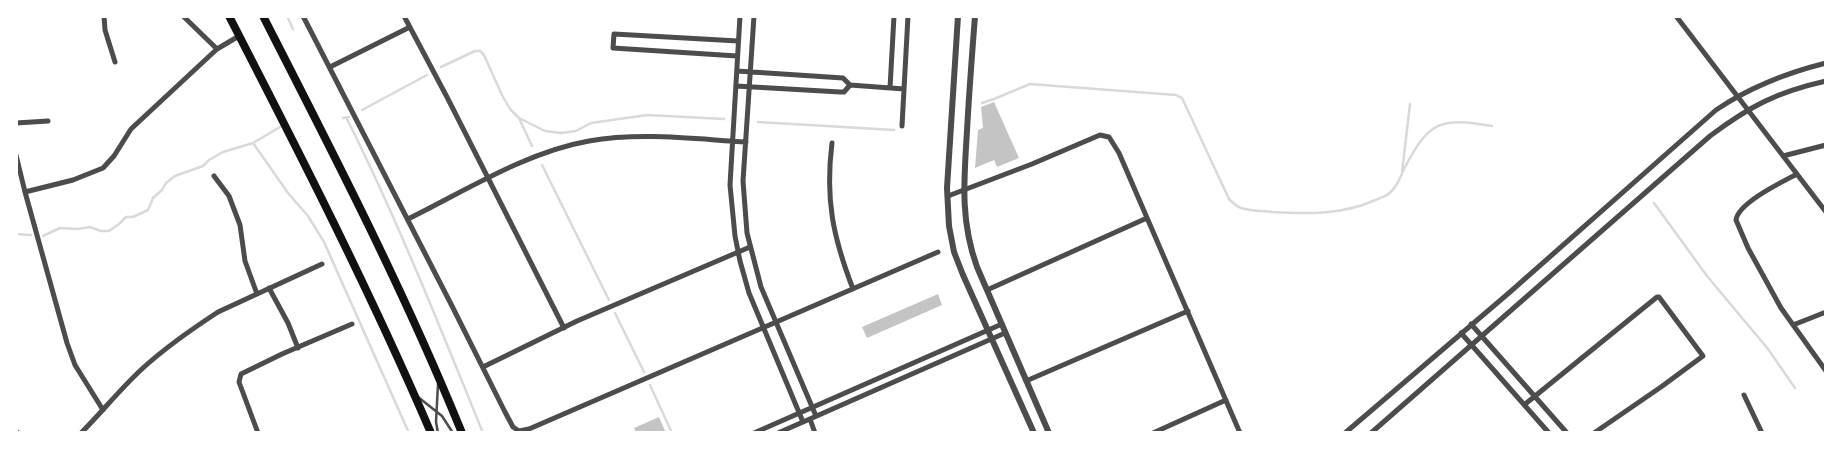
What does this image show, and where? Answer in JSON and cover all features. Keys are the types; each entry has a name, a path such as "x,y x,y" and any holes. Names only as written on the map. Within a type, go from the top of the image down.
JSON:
{"highway":[{"path":"229,16 349,253 431,433"},
{"path":"263,16 371,229 462,433"}],"street":[{"path":"104,16 105,30 115,62"},
{"path":"183,16 217,49"},
{"path":"303,16 513,427 519,431 537,426 938,252"},
{"path":"404,16 448,98 564,328"},
{"path":"740,16 730,198 738,252 749,293 803,422"},
{"path":"754,16 743,193 750,247 761,287 816,416"},
{"path":"890,88 894,16"},
{"path":"902,126 908,16"},
{"path":"958,16 948,226 954,252 1034,433"},
{"path":"975,16 964,190 964,214 968,239 987,290 1049,433"},
{"path":"1676,16 1826,212"},
{"path":"330,67 410,27"},
{"path":"737,56 614,48 614,34 738,41"},
{"path":"25,192 73,180 103,168 131,129 217,49 239,36"},
{"path":"1345,433 1701,122 1737,96 1777,78 1826,63"},
{"path":"736,71 842,78 850,85 904,89"},
{"path":"1371,433 1710,136 1747,109 1780,94 1826,81"},
{"path":"736,86 844,92 850,85"},
{"path":"16,124 48,121"},
{"path":"948,196 1032,164 1100,135 1105,135 1112,141 1119,153 1240,433"},
{"path":"408,219 488,179 548,152 590,141 635,136 746,142"},
{"path":"832,143 829,177 830,206 836,241 853,289"},
{"path":"1782,156 1826,145"},
{"path":"16,155 67,344 75,365 102,410"},
{"path":"1797,174 1752,201 1739,212 1736,220 1748,248 1772,293 1826,371"},
{"path":"214,176 226,190 240,224 245,261 257,294"},
{"path":"987,290 1147,218"},
{"path":"483,367 564,328 750,247"},
{"path":"81,433 135,375 167,347 218,312 322,264"},
{"path":"269,288 288,323 298,348"},
{"path":"1524,405 1657,296 1704,354 1661,387 1594,433"},
{"path":"1026,381 1188,311"},
{"path":"1793,325 1826,312"},
{"path":"258,433 239,382 240,374 352,324"},
{"path":"754,433 1002,324"},
{"path":"1471,324 1568,433"},
{"path":"778,433 1006,333"},
{"path":"1461,333 1548,433"},
{"path":"1744,395 1761,432"},
{"path":"1153,433 1226,400"},
{"path":"810,419 815,433"}],"lane":[{"path":"438,433 436,411 439,378"},
{"path":"415,395 436,411 448,424 453,433"}],"building":[{"path":"994,102 1019,158 997,167 994,160 975,168 978,130 983,128 981,107"},
{"path":"938,294 942,305 867,338 862,327"},
{"path":"659,417 666,433 636,433 634,428"}],"waterway":[{"path":"287,16 293,29"},
{"path":"441,67 475,51 480,51 484,55 510,109 519,118 545,131 561,133 576,131 591,123 647,115 724,119"},
{"path":"362,110 427,75"},
{"path":"982,103 1030,84 1176,95 1182,98 1229,199 1241,208 1285,213 1336,211 1361,206 1387,195 1393,190 1421,141 1438,126 1460,122 1492,126"},
{"path":"1402,172 1410,104"},
{"path":"343,118 349,117"},
{"path":"519,118 532,146"},
{"path":"347,119 401,235 483,433"},
{"path":"758,122 894,130"},
{"path":"43,236 60,228 78,229 90,227 101,231 109,231 126,217 133,217 148,210 153,198 175,176 203,166 223,152 253,143 280,127"},
{"path":"253,143 288,193 308,216 324,242 409,433"},
{"path":"542,165 609,300"},
{"path":"1654,203 1707,276 1768,349 1795,388"},
{"path":"16,234 31,235"},
{"path":"615,313 644,372"},
{"path":"650,385 672,433"}]}
